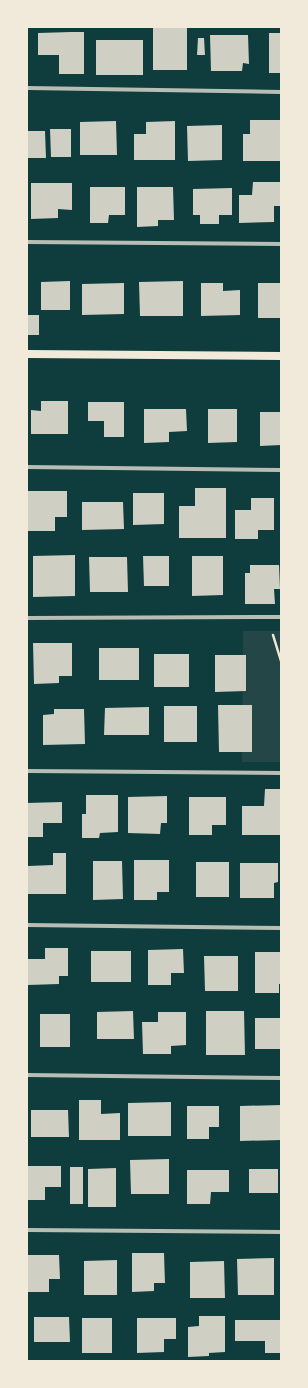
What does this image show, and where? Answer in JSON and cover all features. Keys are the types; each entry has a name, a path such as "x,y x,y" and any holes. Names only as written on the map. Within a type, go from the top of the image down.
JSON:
{"main road":[{"path":"27,354 281,356"}],"street":[{"path":"27,88 281,92"},
{"path":"27,242 281,244"},
{"path":"27,467 281,470"},
{"path":"27,618 281,617"},
{"path":"27,771 281,773"},
{"path":"27,925 281,928"},
{"path":"27,1075 281,1078"},
{"path":"27,1230 281,1232"}],"path":[{"path":"273,617 274,636 281,661"}],"shaded area":[{"path":"243,631 281,631 281,762 242,762"}],"building":[{"path":"153,27 187,27 187,70 153,70"},
{"path":"84,32 84,74 59,74 59,55 38,55 38,33"},
{"path":"269,33 281,33 281,73 269,73"},
{"path":"210,35 248,35 249,64 243,63 242,71 211,71"},
{"path":"198,38 204,38 205,55 197,55"},
{"path":"96,40 143,40 143,75 96,75"},
{"path":"250,120 281,120 281,161 243,161 243,134 250,134"},
{"path":"116,121 117,155 80,155 80,122"},
{"path":"175,121 175,160 134,160 134,134 146,134 146,122"},
{"path":"222,125 222,160 188,161 187,126"},
{"path":"50,129 71,129 71,157 51,157"},
{"path":"27,131 45,131 46,158 27,158"},
{"path":"253,182 281,182 281,206 274,206 274,222 239,223 239,195 252,195"},
{"path":"31,183 72,183 72,210 58,209 58,218 31,219"},
{"path":"90,187 125,187 125,215 109,215 108,223 90,223"},
{"path":"137,187 173,187 174,220 158,220 158,226 137,227"},
{"path":"232,188 232,215 219,215 219,224 200,224 200,215 193,215 193,189"},
{"path":"70,281 70,310 41,310 41,282"},
{"path":"183,281 183,316 140,316 139,282"},
{"path":"124,283 124,314 82,315 82,284"},
{"path":"201,283 223,283 223,291 240,290 240,315 201,316"},
{"path":"258,283 281,283 281,318 258,318"},
{"path":"27,315 39,315 39,335 27,335"},
{"path":"41,401 68,401 68,434 31,434 31,410 41,411"},
{"path":"88,402 124,402 124,437 104,437 104,421 88,421"},
{"path":"144,409 186,409 187,431 169,432 169,442 144,443"},
{"path":"208,409 237,409 237,442 208,443"},
{"path":"260,412 281,412 281,445 260,446"},
{"path":"195,488 226,488 226,538 179,538 179,506 195,506"},
{"path":"27,491 67,491 67,517 55,517 55,531 27,531"},
{"path":"133,493 164,493 164,524 133,525"},
{"path":"251,498 274,498 274,530 258,530 258,539 235,539 235,510 251,510"},
{"path":"82,502 123,502 124,529 82,530"},
{"path":"75,555 75,596 33,597 33,556"},
{"path":"143,556 169,556 169,586 144,586"},
{"path":"192,556 223,556 223,595 192,596"},
{"path":"89,557 127,557 128,592 90,592"},
{"path":"250,565 279,565 280,589 274,589 275,604 245,604 245,573 250,573"},
{"path":"33,643 72,643 72,676 59,676 59,683 34,684"},
{"path":"99,648 139,648 139,680 99,680"},
{"path":"154,654 189,654 189,687 154,687"},
{"path":"215,655 246,655 246,691 215,692"},
{"path":"218,705 252,705 252,752 219,752"},
{"path":"164,706 197,706 197,742 164,742"},
{"path":"149,707 149,735 104,735 105,708"},
{"path":"54,709 84,709 85,744 43,745 43,715 54,714"},
{"path":"265,789 280,789 281,835 242,835 242,806 264,806"},
{"path":"86,795 118,795 118,832 100,833 99,838 82,838 82,814 86,814"},
{"path":"167,796 167,823 161,823 160,834 128,833 128,797"},
{"path":"189,797 226,797 226,825 212,825 212,835 189,835"},
{"path":"62,802 62,823 43,823 43,837 27,837 27,803"},
{"path":"53,853 66,853 66,894 28,894 28,866 53,865"},
{"path":"134,860 169,860 169,892 157,892 157,900 134,900"},
{"path":"93,861 122,861 123,899 93,900"},
{"path":"196,862 229,862 229,897 196,897"},
{"path":"240,863 278,863 278,882 274,883 274,898 240,898"},
{"path":"45,948 68,948 68,976 59,976 59,984 28,985 28,959 45,959"},
{"path":"183,949 184,973 171,973 171,985 148,985 148,950"},
{"path":"91,951 131,951 131,982 91,982"},
{"path":"255,952 281,952 281,984 279,984 279,993 255,993"},
{"path":"204,956 238,956 238,991 205,991"},
{"path":"133,1011 134,1039 97,1039 97,1012"},
{"path":"206,1011 244,1011 245,1055 206,1055"},
{"path":"158,1012 186,1012 186,1045 171,1046 171,1054 143,1054 142,1022 158,1022"},
{"path":"40,1014 70,1014 70,1047 40,1047"},
{"path":"255,1018 281,1018 281,1049 255,1049"},
{"path":"79,1100 101,1100 101,1114 120,1113 120,1140 79,1140"},
{"path":"171,1102 171,1136 128,1136 128,1103"},
{"path":"281,1105 281,1140 240,1141 240,1106"},
{"path":"187,1106 219,1106 219,1127 209,1127 209,1139 187,1139"},
{"path":"31,1110 68,1110 69,1137 31,1137"},
{"path":"169,1159 169,1194 131,1194 130,1160"},
{"path":"27,1166 61,1166 61,1187 45,1187 45,1200 27,1200"},
{"path":"70,1167 83,1167 83,1204 70,1204"},
{"path":"116,1168 116,1207 88,1207 88,1169"},
{"path":"249,1169 278,1169 278,1193 249,1193"},
{"path":"187,1170 229,1170 229,1192 211,1192 210,1204 187,1204"},
{"path":"132,1253 164,1253 165,1283 154,1283 154,1291 132,1292"},
{"path":"27,1255 59,1255 60,1279 49,1279 49,1292 27,1292"},
{"path":"274,1258 274,1295 238,1295 237,1259"},
{"path":"117,1260 117,1295 84,1295 84,1261"},
{"path":"224,1261 225,1298 190,1298 190,1262"},
{"path":"199,1316 225,1316 225,1352 209,1353 209,1356 188,1357 188,1327 199,1326"},
{"path":"34,1317 69,1317 70,1342 34,1342"},
{"path":"82,1318 112,1318 112,1353 82,1353"},
{"path":"137,1318 176,1318 176,1339 164,1339 164,1352 137,1353"},
{"path":"235,1320 281,1320 281,1353 265,1353 265,1341 235,1341"}]}
